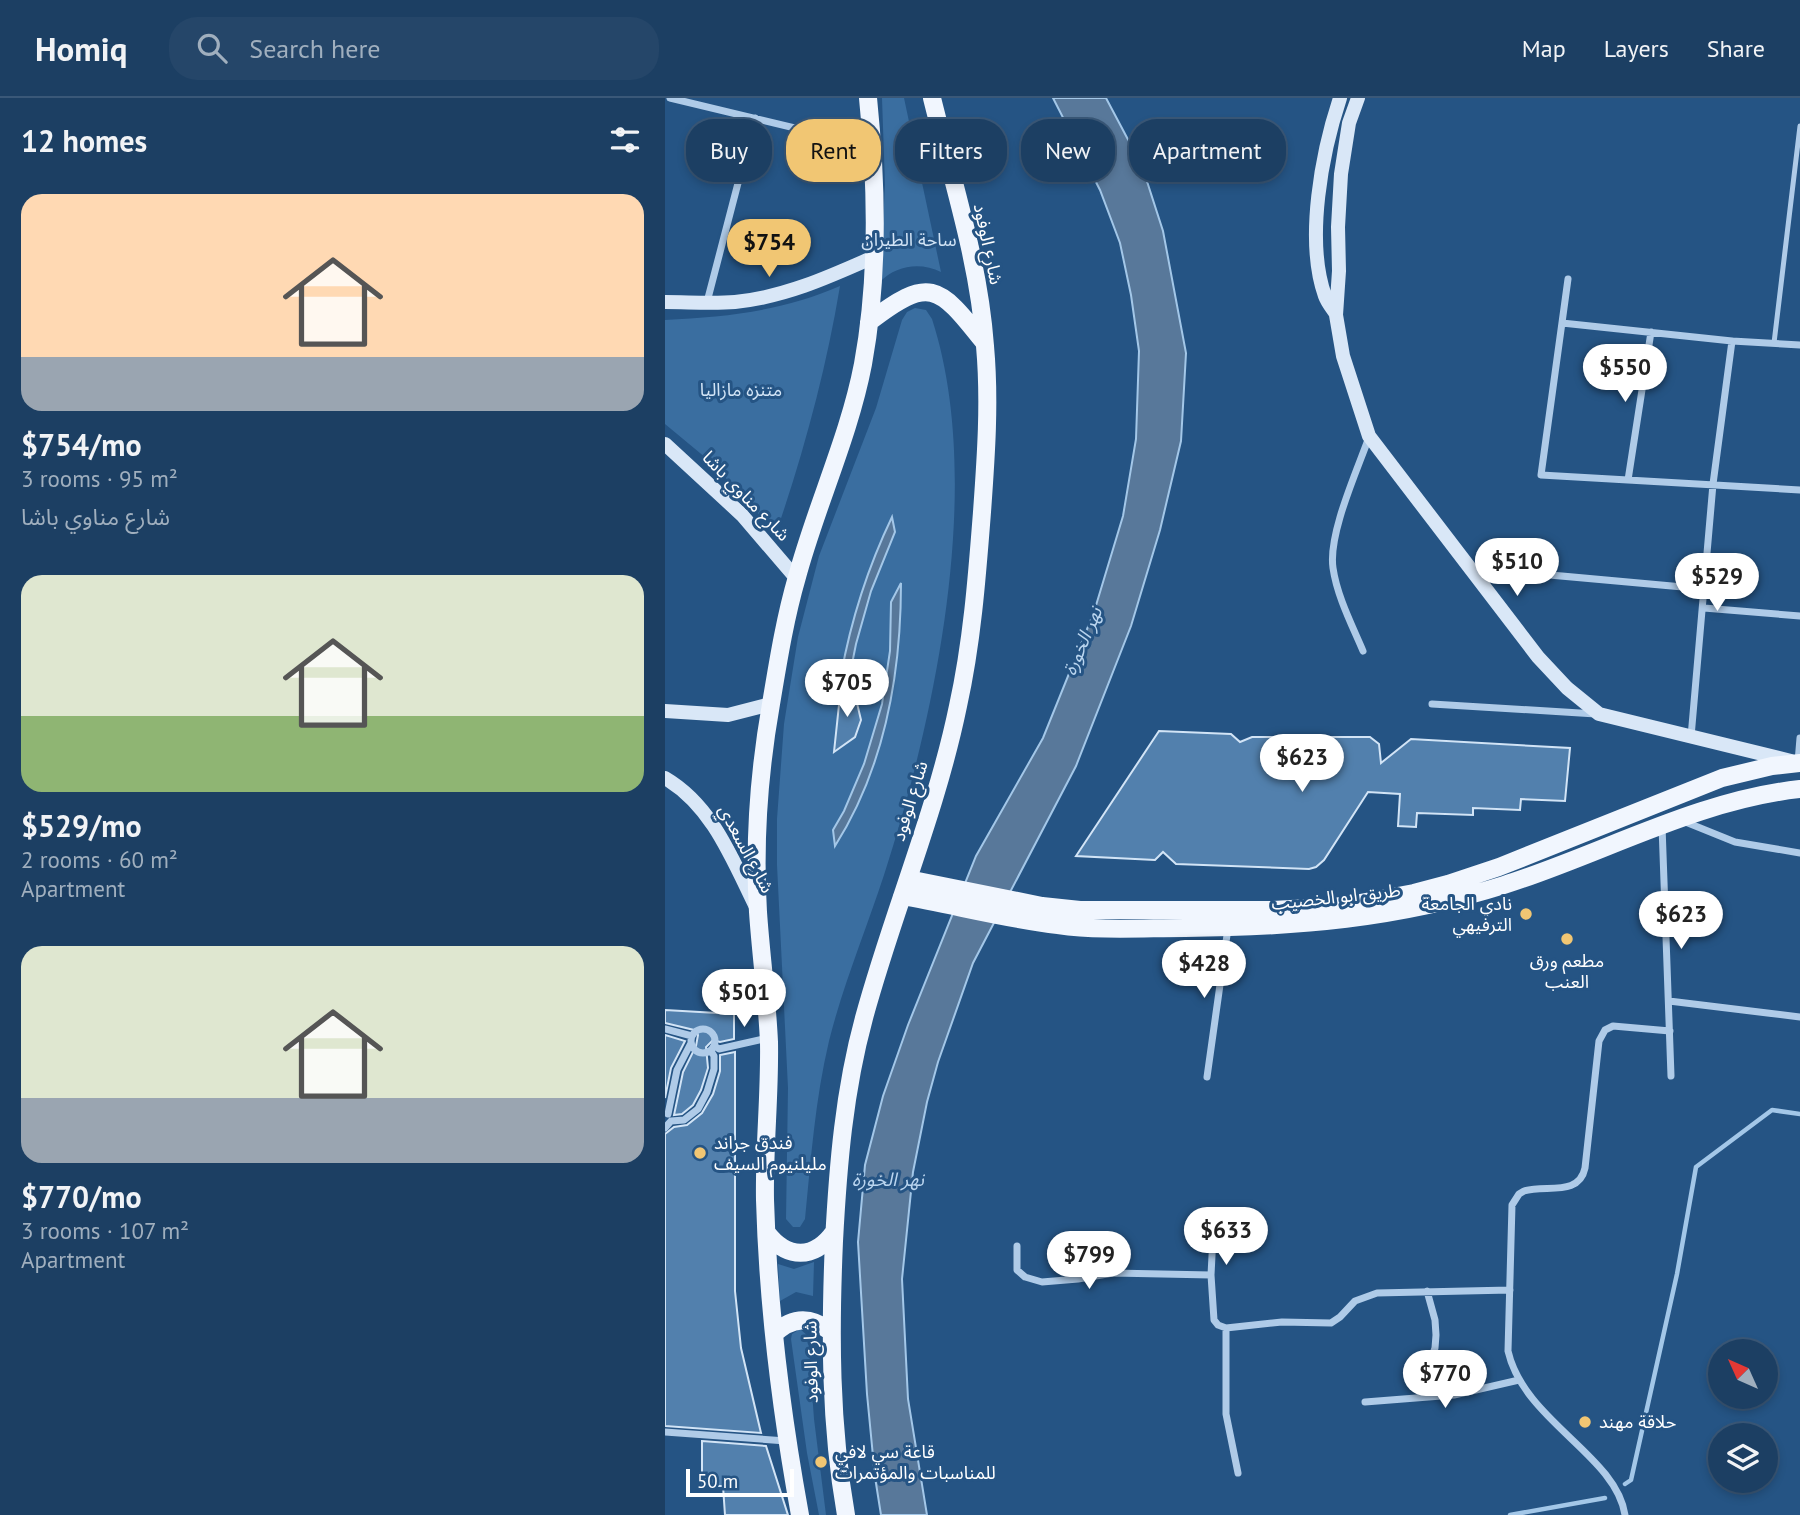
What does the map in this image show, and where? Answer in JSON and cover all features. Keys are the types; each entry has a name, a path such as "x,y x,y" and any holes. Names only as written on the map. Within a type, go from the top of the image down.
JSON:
{"main road":[{"name":"شارع الوفود","path":"868,98 870,119"},
{"name":"شارع الوفود","path":"846,1515 832,1402 830,1331 841,1132 863,1019 944,761 958,706 978,571 987,448 985,344 974,267 932,98"},
{"name":"شارع الوفود","path":"800,1515 786,1441 774,1334 765,1197 768,1038 758,913 760,791 771,704 796,578 858,384 869,322 874,257 873,182"},
{"path":"869,322 908,295 933,293 954,306 985,344"},
{"name":"طريق ابو الخصيب","path":"1010,908 1099,911 1308,909 1379,900 1413,893 1499,867 1722,778 1760,768 1799,763"},
{"name":"طريق ابو الخصيب","path":"905,888 1010,908 1079,928 1228,928 1309,924 1381,915 1453,900 1506,884 1662,826 1755,796 1800,789"},
{"path":"1499,867 1506,884"},
{"path":"767,1233 775,1243 795,1253 818,1249 834,1233"},
{"path":"774,1334 783,1325 795,1320 820,1324 830,1331"}],"street":[{"path":"670,98 786,125"},
{"path":"1336,315 1325,296 1318,262 1317,239 1321,177 1326,147 1340,98"},
{"path":"1357,98 1349,123 1341,174 1336,315 1343,356 1369,436 1538,657 1567,688 1599,714"},
{"path":"707,302 755,118"},
{"path":"665,302 734,302 779,295 825,279 874,257"},
{"path":"1568,279 1541,475 1800,490"},
{"path":"1562,323 1732,341 1800,345"},
{"path":"1628,480 1651,332"},
{"path":"1691,738 1713,484 1732,341"},
{"path":"1363,651 1335,578 1332,554 1336,530 1369,436"},
{"name":"شارع مناوي باشا","path":"665,444 742,514 796,578"},
{"path":"1472,568 1705,589"},
{"path":"1704,608 1800,616"},
{"path":"665,711 727,715 771,704"},
{"path":"1432,704 1599,714 1799,763 1800,738"},
{"name":"شارع السعدي","path":"665,778 702,808 725,844 758,913"},
{"path":"1680,820 1735,842 1800,853"},
{"path":"1662,826 1671,1076"},
{"path":"1207,1077 1228,928"},
{"path":"1669,1002 1800,1017"},
{"path":"1625,1515 1618,1493 1607,1477 1553,1423 1511,1366 1508,1352 1512,1211 1519,1194 1530,1189 1573,1186 1584,1173 1602,1033 1613,1026 1670,1031"},
{"path":"665,1128 677,1070 691,1039 702,1028 709,1029 714,1033 714,1069 702,1101 698,1109 684,1120 668,1116"},
{"path":"665,1029 691,1039 699,1052 768,1038"},
{"path":"1214,1217 1211,1275 1214,1320 1226,1328 1282,1322 1331,1323 1362,1297 1377,1293 1510,1290"},
{"path":"1017,1246 1017,1270 1025,1277 1042,1282 1113,1273 1211,1275"},
{"path":"1427,1291 1436,1335 1435,1348 1427,1371 1427,1397"},
{"path":"1226,1328 1226,1414 1238,1473"},
{"path":"1364,1402 1454,1395 1519,1380"},
{"path":"665,1432 786,1441"}],"lane":[{"path":"1774,343 1800,126"}],"green space":[{"name":"ساحة الطيران","path":"882,98 904,98 908,119 895,119 895,182 922,182 941,272 925,267 909,267 893,272 880,282 885,185"},
{"name":"متنزه مازاليا","path":"840,286 813,411 776,533 712,463 665,424 665,320 710,317 776,307"},
{"path":"915,308 926,310 932,319 947,383 954,452 954,524 947,598 936,672 903,812 829,1041 817,1107 805,1219 800,1227 793,1227 786,1219 788,1088 777,865 777,819 784,724 798,637 819,556 876,408 902,320 907,312"},
{"path":"814,1262 813,1296 796,1292 780,1301 778,1264 794,1269"},
{"path":"800,1329 808,1336 814,1419 826,1515 819,1515 807,1453 791,1339 792,1334"}],"water":[{"name":"نهر الخورة","path":"1053,98 1106,98 1129,141 1129,182 1147,182 1163,231 1186,353 1181,441 1160,530 1131,626 1076,766 973,963 938,1062 913,1172 902,1279 908,1399 927,1515 881,1515 867,1394 858,1242 865,1165 883,1096 908,1025 976,856 1043,738 1094,612 1123,516 1136,439 1139,351 1131,295 1120,243 1096,182 1115,182 1115,119 1064,119"},
{"path":"892,517 895,532 871,591 849,679 841,675 850,634 868,574"},
{"path":"901,583 898,652 887,719 866,785 835,846 833,830 864,764 882,704 890,651 891,602"}],"building":[{"path":"841,686 856,699 861,720 855,737 834,752"},
{"path":"1159,731 1231,734 1240,742 1252,737 1370,737 1379,744 1381,763 1411,739 1570,748 1565,801 1521,799 1520,810 1473,808 1473,815 1417,813 1416,827 1398,826 1400,794 1368,792 1324,860 1309,869 1176,864 1163,852 1155,860 1076,856"},
{"path":"665,1010 734,1014 734,1039 720,1042 713,1040 706,1047 708,1068 701,1090 693,1105 682,1114 674,1115 683,1072 696,1046 698,1035 694,1030 665,1023"},
{"path":"665,1035 685,1041 671,1068 665,1098"},
{"name":"فندق جراند مليلنيوم السيف","path":"735,1052 735,1291 741,1348 761,1433 665,1426 665,1134 674,1127 687,1125 702,1113 713,1094 720,1071 720,1055"},
{"path":"702,1441 766,1446 788,1515 725,1515 723,1486 702,1486"}],"waterway":[{"path":"1625,1484 1631,1480 1677,1274 1696,1167 1772,1110 1800,1114"},
{"path":"1510,1515 1605,1498"}],"place":[{"name":"نادي الجامعة الترفيهي","path":"1526,914"},
{"name":"مطعم ورق العنب","path":"1567,939"},
{"name":"فندق جراند مليلنيوم السيف","path":"700,1153"},
{"name":"حلاقة مهند","path":"1585,1422"},
{"name":"قاعة سي لافي للمناسبات والمؤتمرات","path":"821,1462"}]}
